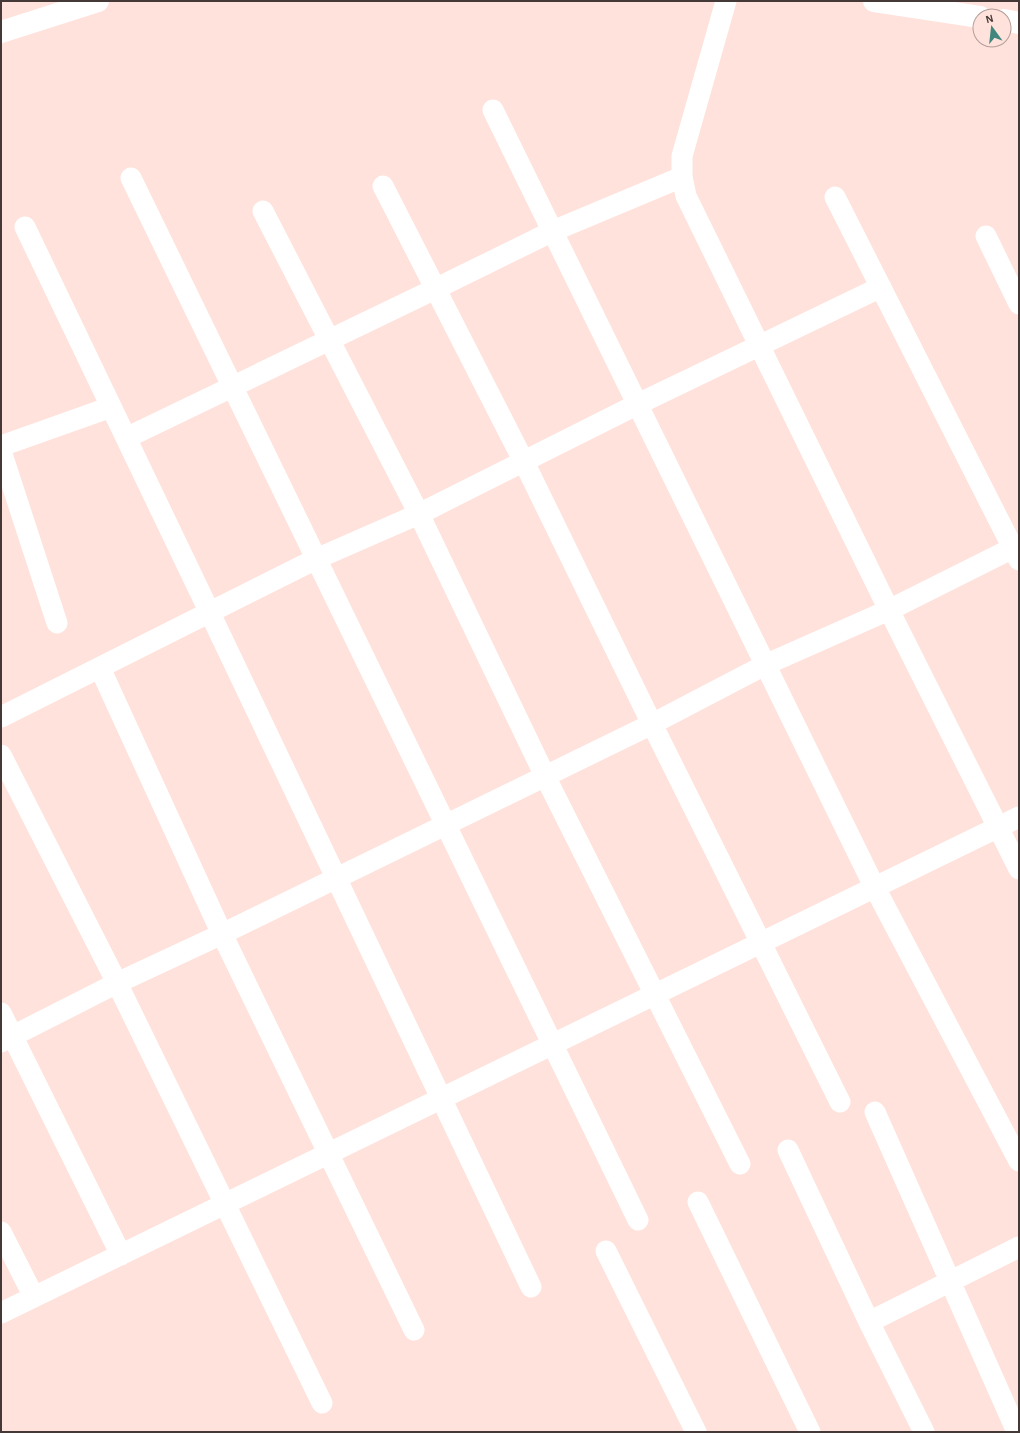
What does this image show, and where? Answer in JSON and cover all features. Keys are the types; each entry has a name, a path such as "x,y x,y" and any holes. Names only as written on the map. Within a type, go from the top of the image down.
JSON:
{"street":[{"path":"1,32 98,1"},
{"path":"726,1 682,156 682,177 686,196 889,610 1019,869"},
{"path":"874,1 972,16"},
{"path":"493,110 874,886 1019,1162"},
{"path":"126,438 552,231 682,177"},
{"path":"131,178 638,1220"},
{"path":"383,186 524,462 652,724 840,1102"},
{"path":"6,1039 117,983 222,934 652,724 765,665 1017,551 835,197"},
{"path":"263,211 419,514 546,776 740,1164"},
{"path":"25,227 531,1287"},
{"path":"986,236 1019,304"},
{"path":"1,717 100,668 209,611 316,559 419,514 638,404 881,287"},
{"path":"1,446 111,407"},
{"path":"1,450 57,622"},
{"path":"100,668 222,934 414,1330"},
{"path":"1,755 117,983 322,1403"},
{"path":"1,1313 655,995 874,886 1019,817"},
{"path":"1,1014 6,1039 121,1255"},
{"path":"875,1112 1017,1432"},
{"path":"788,1150 869,1322 924,1432"},
{"path":"698,1202 810,1432"},
{"path":"1,1232 34,1297"},
{"path":"869,1322 1019,1247"},
{"path":"606,1251 696,1432"}]}
